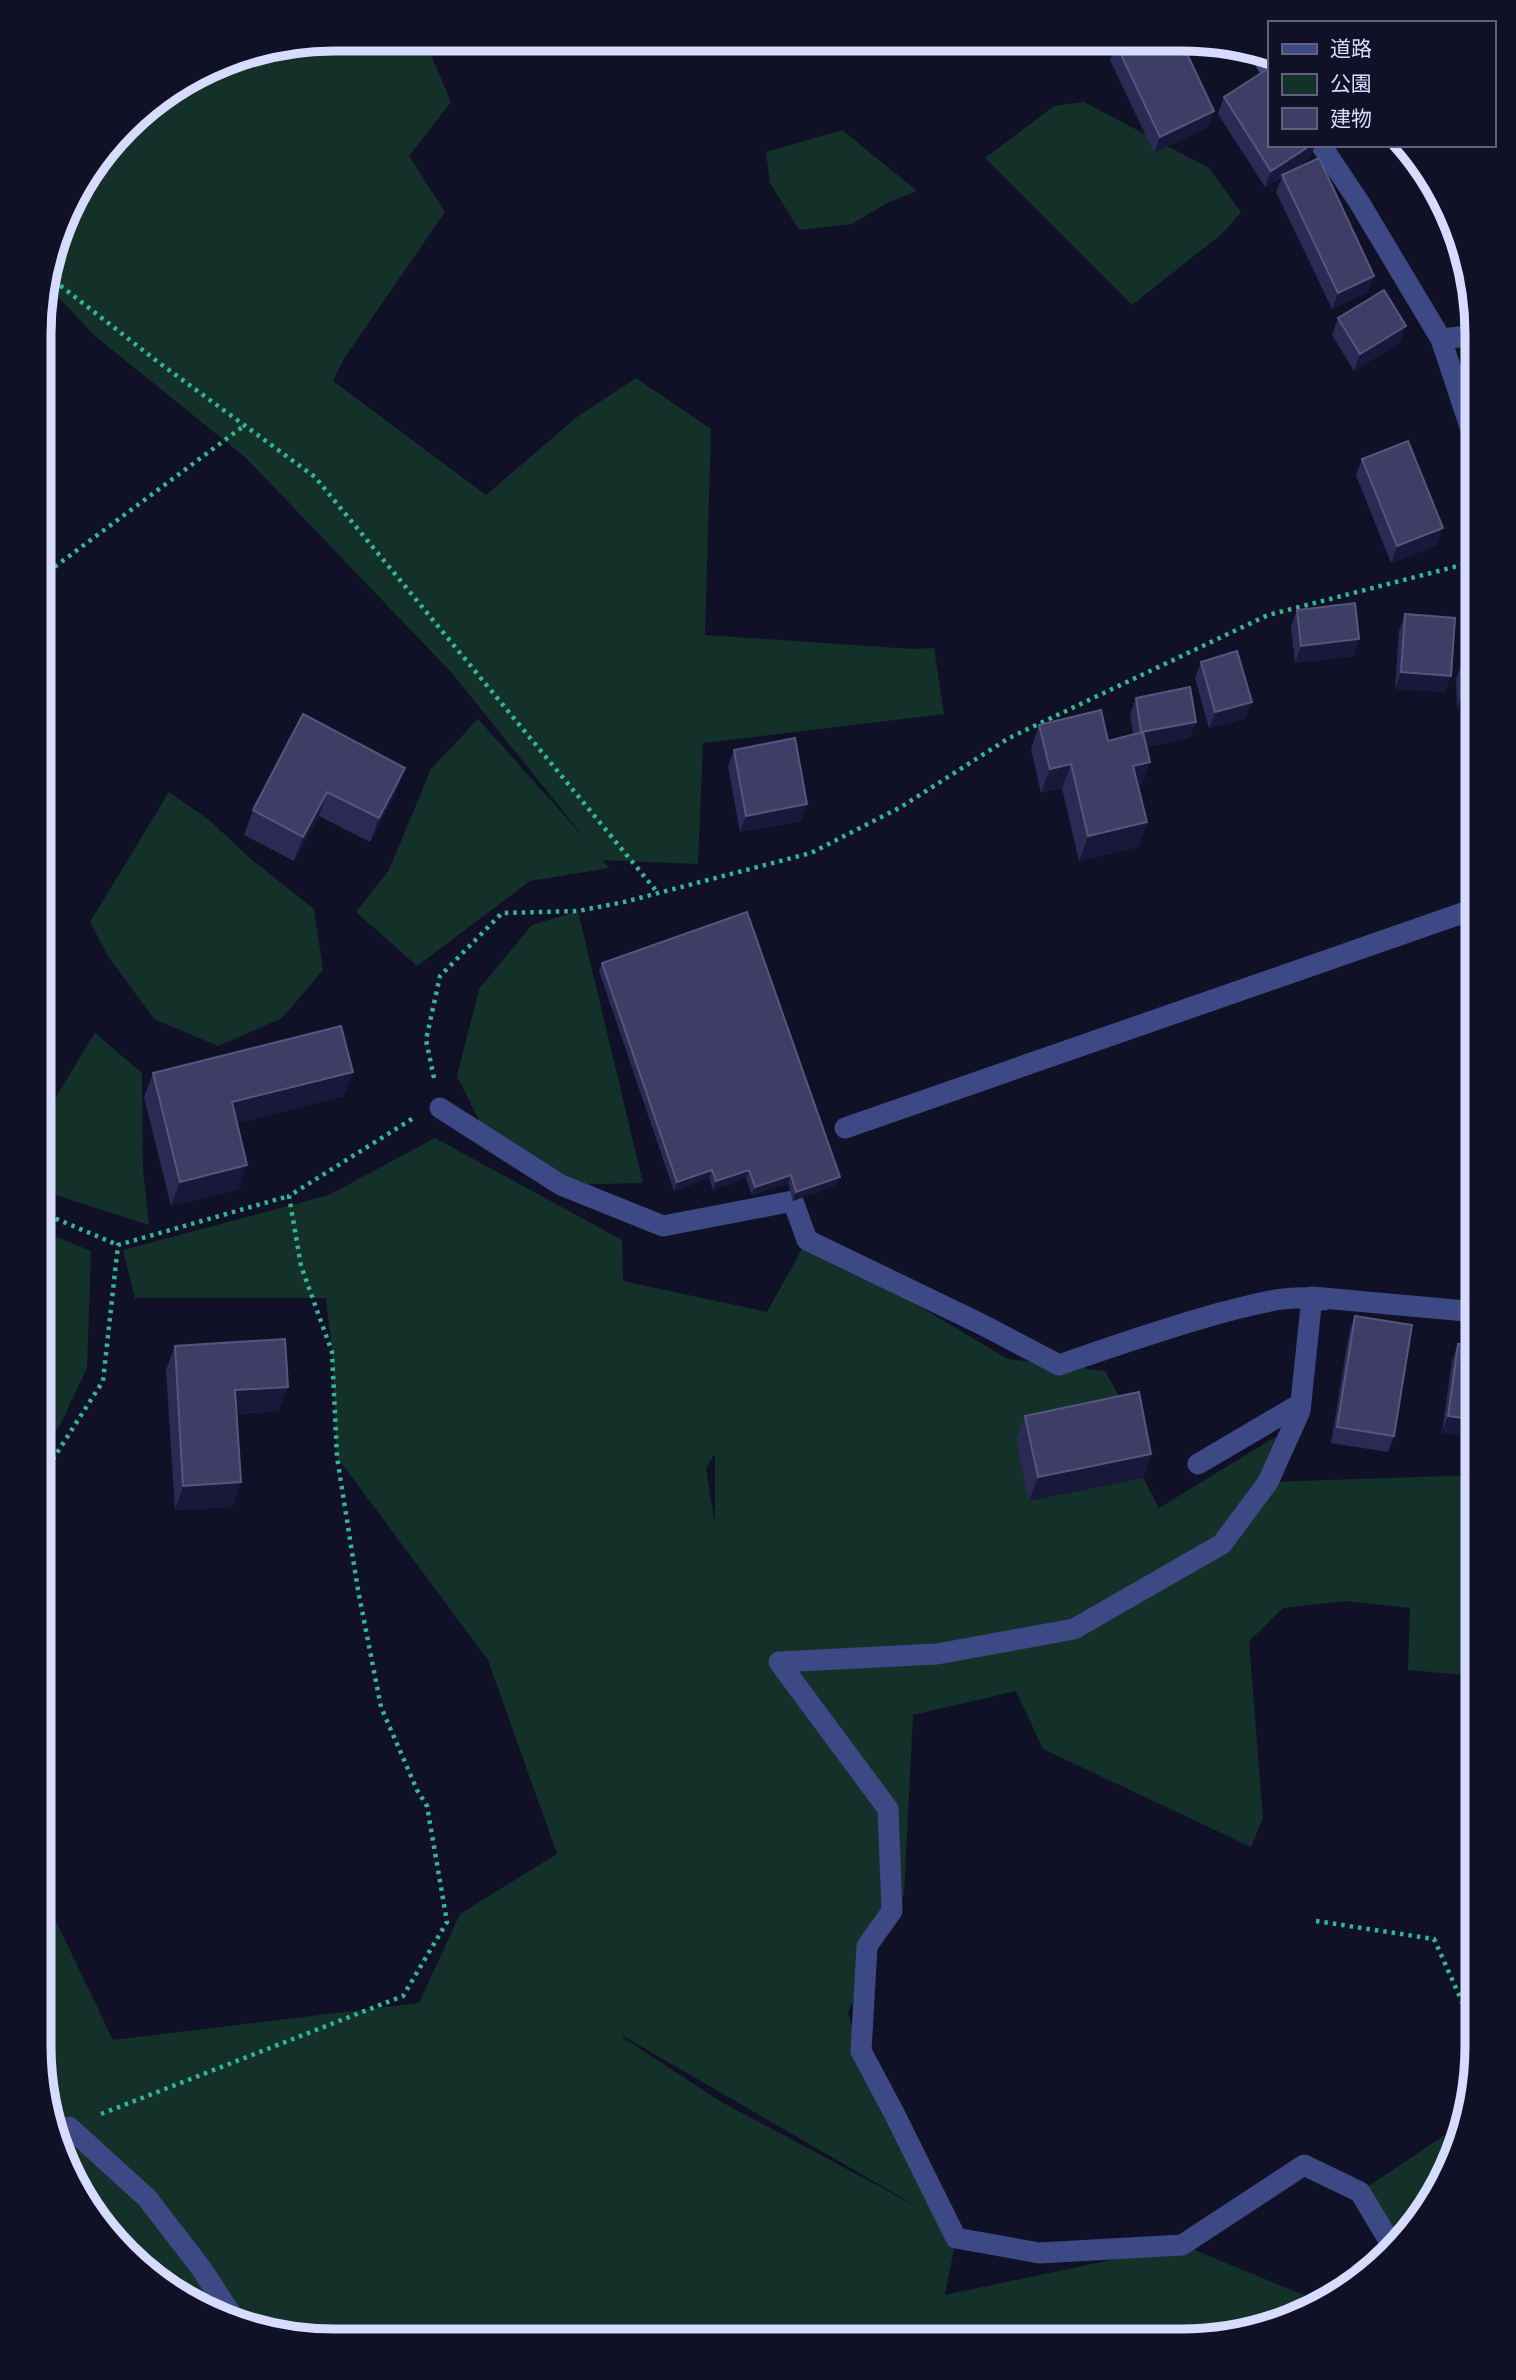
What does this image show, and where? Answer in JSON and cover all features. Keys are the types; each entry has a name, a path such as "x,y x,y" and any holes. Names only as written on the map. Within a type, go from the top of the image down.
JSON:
{"street":[{"path":"1322,147 1359,202 1441,339 1465,410"},
{"path":"1441,339 1465,336"},
{"path":"845,1128 1465,912"},
{"path":"440,1108 561,1185 663,1226 793,1201 807,1240 1059,1365 1165,1328 1268,1301 1312,1297 1465,1311"},
{"path":"1312,1297 1404,1317 1465,1319"},
{"path":"1312,1297 1300,1411 1268,1482 1222,1544 1074,1629 937,1654 779,1662 888,1809 892,1911 867,1946 861,2051 956,2238 1039,2253 1182,2245 1304,2165 1360,2192 1388,2240"},
{"path":"1198,1464 1300,1404"},
{"path":"69,2127 147,2198 201,2268 228,2309"}],"path":[{"path":"55,281 315,477 657,893"},
{"path":"51,570 245,425"},
{"path":"51,1217 118,1245 289,1196 411,1119 440,1108 426,1040 440,976 502,913 578,911 811,853 901,807 1009,738 1268,615 1465,564"},
{"path":"69,2127 403,1996 447,1922 428,1806 416,1790 381,1707 358,1590 337,1457 332,1352 301,1266 289,1196"},
{"path":"51,1462 103,1381 118,1245"},
{"path":"1316,1921 1434,1939 1465,2008"}],"green space":[{"path":"315,51 429,51 451,102 409,156 445,212 345,357 333,381 486,495 577,417 636,378 711,429 705,635 912,649 934,648 944,714 703,743 698,864 603,860 609,868 530,881 417,966 356,912 389,870 431,769 478,719 588,842 451,672 246,458 95,336 54,292 60,260 72,225 98,176 121,147 161,109 225,72 278,56"},
{"path":"1084,102 1209,168 1241,212 1223,233 1132,305 985,158 1054,106"},
{"path":"842,130 917,191 887,203 852,224 799,230 770,183 766,152"},
{"path":"169,792 209,820 252,860 314,909 323,970 282,1018 218,1046 154,1019 108,956 90,922"},
{"path":"578,911 643,1183 561,1185 489,1141 457,1076 479,989 532,925"},
{"path":"95,1033 142,1073 143,1169 149,1225 51,1194 51,1105"},
{"path":"435,1138 622,1240 623,1281 767,1312 807,1240 1008,1359 1105,1371 1130,1416 1143,1478 1159,1508 1277,1436 1268,1482 1465,1475 1465,1675 1408,1670 1410,1608 1345,1601 1283,1608 1249,1641 1263,1818 1251,1847 1043,1749 1016,1691 913,1715 904,1895 848,2012 857,2044 958,2229 945,2295 1182,2245 1311,2298 1256,2320 1201,2329 315,2329 260,2320 225,2308 176,2282 147,2259 121,2233 98,2204 72,2155 60,2120 51,2065 51,1911 113,2040 419,2003 460,1914 557,1854 488,1660 337,1457 332,1352 326,1298 135,1298 123,1250 329,1195","holes":["715,1455 715,1525 706,1468","623,2036 923,2210 718,2100"]},
{"path":"51,1235 91,1251 87,1368 60,1425 51,1437"},
{"path":"1453,2130 1444,2155 1418,2204 1383,2245 1360,2192"}],"building":[{"path":"1119,51 1138,51 1139,54 1145,51 1186,51 1214,111 1160,137"},
{"path":"1268,69 1268,147 1308,147 1271,171 1224,97"},
{"path":"1319,158 1374,276 1338,293 1282,175"},
{"path":"1384,290 1406,326 1360,354 1338,318"},
{"path":"1408,441 1443,528 1397,546 1362,459"},
{"path":"1355,603 1359,639 1301,646 1297,610"},
{"path":"1405,614 1455,618 1451,676 1401,672"},
{"path":"1237,651 1252,702 1215,712 1201,662"},
{"path":"1462,662 1465,662 1465,691"},
{"path":"1190,687 1196,722 1141,732 1136,698"},
{"path":"1101,710 1108,741 1143,732 1150,762 1133,766 1147,822 1088,836 1071,764 1050,769 1039,725"},
{"path":"303,714 405,768 379,818 327,792 303,837 253,810"},
{"path":"795,738 807,804 746,816 734,750"},
{"path":"747,912 840,1177 796,1192 791,1175 755,1187 749,1170 716,1181 712,1170 677,1182 602,963"},
{"path":"341,1026 353,1072 232,1102 247,1165 180,1182 153,1073"},
{"path":"1355,1316 1412,1325 1394,1436 1337,1427"},
{"path":"285,1339 288,1387 235,1390 241,1482 183,1486 175,1346"},
{"path":"1458,1344 1465,1345 1465,1418 1448,1416"},
{"path":"1139,1392 1151,1454 1038,1477 1025,1416"}]}
